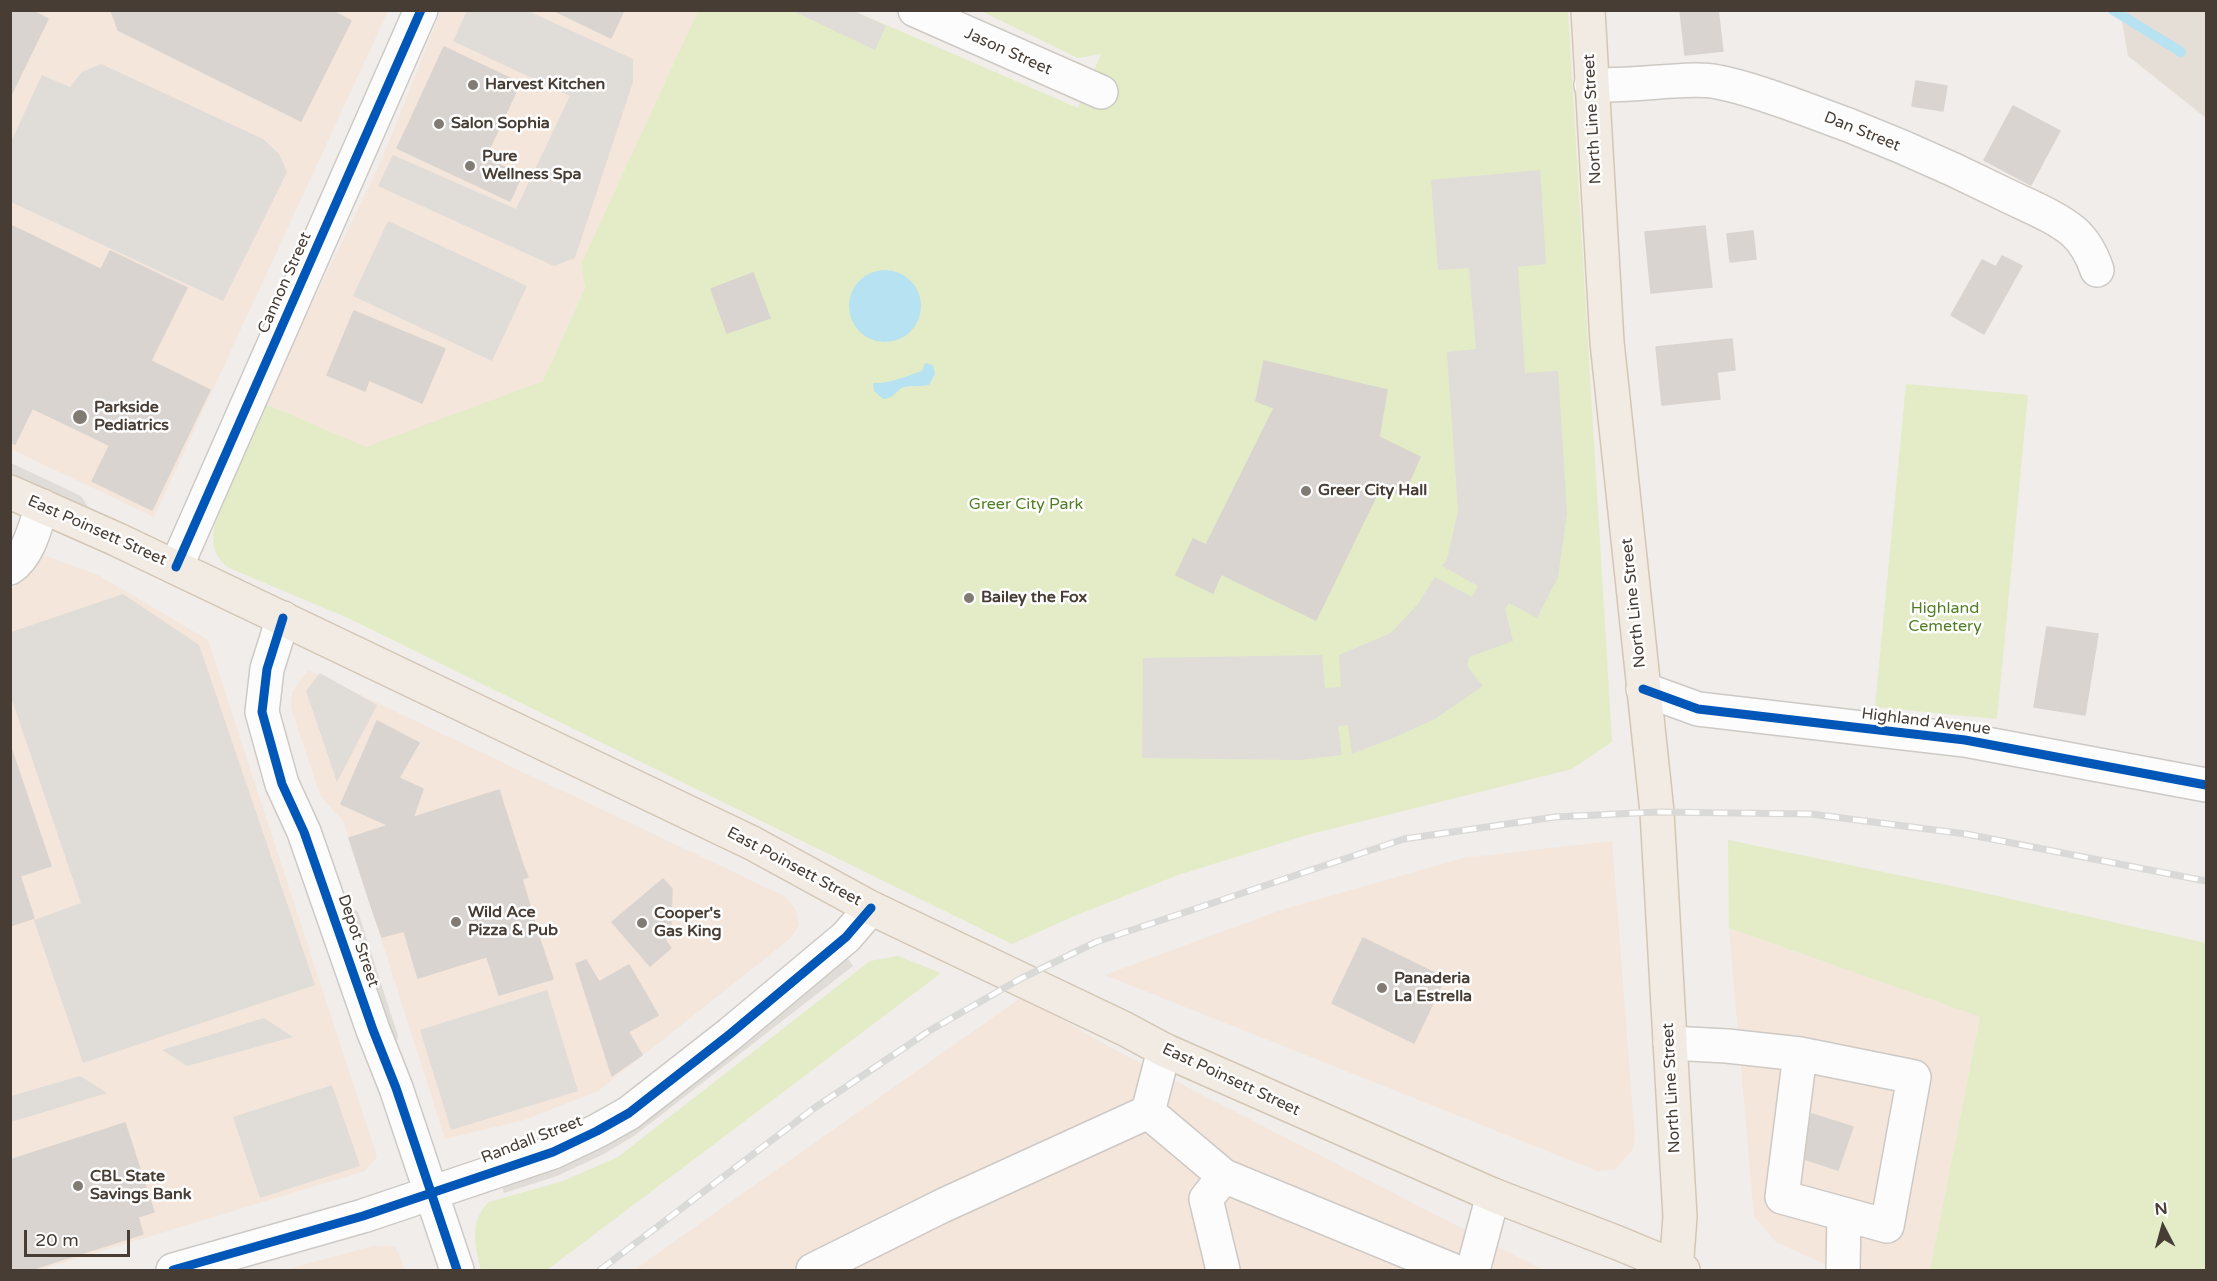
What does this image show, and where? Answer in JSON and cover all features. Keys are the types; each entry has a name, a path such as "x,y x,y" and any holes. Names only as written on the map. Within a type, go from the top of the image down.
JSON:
{"main road":[{"name":"North Line Street","path":"1588,10 1606,331 1656,812 1680,1217 1678,1270"},
{"name":"East Poinsett Street","path":"10,492 176,567 752,843 871,908 1125,1029 1164,1050 1493,1195 1618,1243 1678,1270"}],"street":[{"name":"Cannon Street","path":"176,567 421,10"},
{"name":"Jason Street","path":"915,10 1101,92"},
{"name":"Dan Street","path":"1591,85 1716,81 1739,86 1821,115 1952,170 2060,222 2084,242 2097,270"},
{"path":"10,568 16,565 28,546 42,506"},
{"name":"Depot Street","path":"283,618 267,669 262,712 282,784 304,832 373,1030 396,1088 457,1270"},
{"name":"Highland Avenue","path":"1643,689 1698,709 1965,740 2206,785"},
{"name":"Randall Street","path":"173,1270 352,1219 553,1152 597,1131 629,1113 730,1034 846,937 871,908"},
{"path":"1670,1043 1727,1046 1800,1054 1914,1077 1887,1227 1782,1197 1800,1054"},
{"path":"1148,1112 1164,1050"},
{"path":"1148,1112 1224,1176 1452,1270"},
{"path":"813,1270 944,1204 1148,1112"},
{"path":"1223,1270 1206,1199 1224,1176"},
{"path":"1473,1270 1493,1195"},
{"path":"1843,1270 1844,1215"}],"shaded area":[{"path":"10,11 388,11 154,517 11,449"},
{"path":"441,11 698,11 581,264 585,288 543,381 366,448 264,403 382,159"},
{"path":"467,11 528,11 633,59 633,82 575,258 554,266 378,186 393,155 516,209 570,96 453,41"},
{"path":"793,11 854,11 886,26 875,50"},
{"path":"2120,11 2206,11 2206,118 2128,56"},
{"path":"101,64 263,139 279,154 287,172 223,301 11,202 11,142 42,75 70,87 82,72"},
{"path":"1540,170 1546,264 1518,267 1525,373 1558,371 1567,514 1558,577 1537,618 1509,603 1505,609 1513,641 1469,657 1467,666 1483,686 1435,719 1352,754 1348,725 1338,726 1342,755 1299,760 1142,758 1143,658 1322,655 1325,688 1341,687 1339,655 1391,633 1418,604 1435,577 1472,597 1478,586 1442,566 1447,560 1458,511 1447,352 1476,349 1469,268 1438,270 1431,180"},
{"path":"388,221 527,286 492,361 353,296"},
{"path":"11,463 81,496 92,513 11,475"},
{"path":"38,553 98,575 208,640 377,1157 365,1171 39,1270 11,1270 10,591 25,574"},
{"path":"123,594 199,645 315,985 83,1063 34,920 81,903 11,697 11,632"},
{"path":"308,670 786,897 796,910 799,925 791,938 598,1091 524,1120 445,1139 344,822 321,797 291,708 292,692"},
{"path":"320,673 377,705 337,782 306,691"},
{"path":"1612,841 1635,1140 1632,1150 1616,1169 1597,1171 1105,975 1281,910 1464,858"},
{"path":"344,900 358,912 398,1036 394,1054"},
{"path":"1729,928 1980,1017 1930,1270 1838,1270 1776,1242 1754,1216"},
{"path":"846,956 853,966 634,1136 602,1155 557,1176 504,1193 500,1181"},
{"path":"547,990 578,1091 451,1130 420,1030"},
{"path":"1022,997 1115,1050 1543,1270 634,1270"},
{"path":"264,1018 293,1037 187,1066 162,1050"},
{"path":"80,1076 107,1093 11,1122 11,1096"},
{"path":"332,1085 360,1166 260,1198 233,1117"},
{"path":"373,1246 395,1246 405,1270 284,1270"}],"green space":[{"name":"Greer City Park","path":"698,11 854,11 1078,108 1101,54 1078,58 981,11 1568,11 1612,742 1572,769 1307,835 1178,875 1072,917 1012,944 348,618 229,568 223,563 215,551 213,538 217,516 264,403 366,447 543,381 585,288 581,264"},
{"name":"Highland Cemetery","path":"1906,384 2028,395 1997,719 1875,707"},
{"path":"1728,840 1966,889 2206,943 2206,1270 1930,1270 1980,1017 1729,928"},
{"path":"898,956 941,973 547,1270 481,1270 475,1234 476,1225 478,1217 489,1202 563,1181 618,1157 870,961"}],"water":[{"path":"885,270 905,276 915,286 921,306 915,326 905,336 885,342 865,336 855,326 849,306 855,286 865,276"},
{"path":"925,363 933,365 935,374 929,385 904,387 883,399 874,391 873,383 892,381 922,371"}],"building":[{"path":"10,10 31,10 48,19 10,97"},
{"path":"111,10 331,10 351,21 301,121 118,30"},
{"path":"553,10 624,10 611,38"},
{"path":"1680,10 1718,10 1723,51 1685,55"},
{"name":"Harvest Kitchen","path":"444,47 520,83 501,124 425,88"},
{"path":"1916,81 1947,86 1943,111 1912,106"},
{"path":"425,88 501,124 485,158 409,123"},
{"path":"2013,106 2060,131 2031,185 1984,160"},
{"name":"Pure Wellness Spa","path":"409,123 522,175 510,201 397,148"},
{"path":"10,225 31,235 10,277"},
{"path":"1705,226 1712,287 1651,293 1645,232"},
{"path":"1753,231 1756,259 1730,262 1727,234"},
{"path":"31,235 100,269 15,444 10,442 10,277"},
{"path":"110,251 187,288 109,445 32,408"},
{"path":"2002,256 2022,266 1984,334 1951,315 1982,260 1996,267"},
{"path":"753,273 770,318 727,333 711,289"},
{"path":"354,311 445,349 422,403 369,380 365,391 327,375"},
{"path":"1732,339 1735,370 1717,372 1720,399 1662,405 1656,347"},
{"path":"151,361 210,390 152,510 92,481"},
{"name":"Greer City Hall","path":"1264,361 1387,390 1379,437 1420,457 1403,496 1381,486 1316,620 1221,574 1213,593 1176,575 1193,539 1206,545 1274,408 1256,401"},
{"path":"2047,627 2098,634 2085,715 2034,707"},
{"path":"377,721 419,743 399,778 423,789 413,818 390,826 341,804"},
{"path":"10,745 51,866 10,879"},
{"path":"499,790 523,865 373,912 349,838"},
{"name":"Wild Ace Pizza & Pub","path":"523,865 528,877 522,879 540,940 418,978 404,931 382,937 373,912"},
{"path":"20,876 34,918 10,926 10,879"},
{"name":"Cooper's Gas King","path":"663,879 672,889 671,924 665,940 671,948 650,966 612,922"},
{"path":"1363,938 1445,978 1414,1043 1332,1003"},
{"path":"540,940 553,979 499,995 487,957"},
{"path":"586,960 642,1055 612,1076 576,964"},
{"path":"629,965 658,1015 628,1032 599,982"},
{"path":"1812,1114 1853,1127 1838,1170 1798,1157"},
{"name":"CBL State Savings Bank","path":"125,1123 154,1212 138,1217 143,1234 30,1270 10,1270 10,1160"}],"waterway":[{"path":"2113,10 2181,52"}],"railway":[{"path":"600,1270 813,1109 929,1031 1020,979 1096,942 1404,839 1555,817 1657,812 1811,814 1966,834 2206,881"}],"cycle path":[{"path":"176,567 421,10"},
{"path":"283,618 267,669 262,712 282,784 304,832 373,1030 396,1088 457,1270"},
{"path":"1643,689 1698,709 1965,740 2206,785"},
{"path":"173,1270 363,1216 553,1152 597,1131 629,1113 730,1034 846,937 871,908"}],"place":[{"name":"Harvest Kitchen","path":"473,85"},
{"name":"Salon Sophia","path":"439,124"},
{"name":"Pure Wellness Spa","path":"470,166"},
{"name":"Parkside Pediatrics","path":"80,417"},
{"name":"Greer City Hall","path":"1306,491"},
{"name":"Bailey the Fox","path":"969,598"},
{"name":"Wild Ace Pizza & Pub","path":"456,922"},
{"name":"Cooper's Gas King","path":"642,923"},
{"name":"Panaderia La Estrella","path":"1382,988"},
{"name":"CBL State Savings Bank","path":"78,1186"}]}
